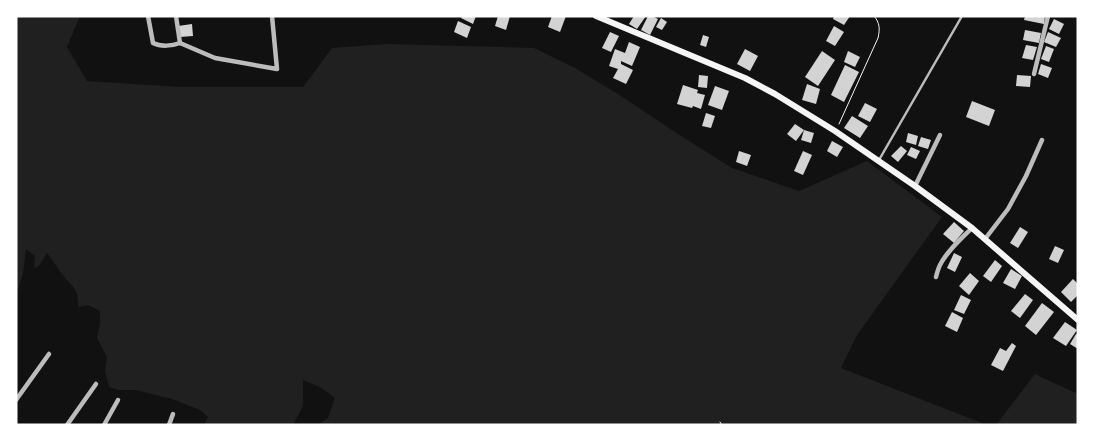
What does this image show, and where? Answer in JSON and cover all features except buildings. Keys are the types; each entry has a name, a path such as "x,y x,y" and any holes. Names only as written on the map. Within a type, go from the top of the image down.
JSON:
{"main road":[{"path":"596,16 612,19 745,78 835,131 972,228 1078,320"}],"street":[{"path":"148,16 153,43 157,45 180,44 215,58 277,69 272,16"},
{"path":"176,16 180,44"},
{"path":"1034,74 1048,16"},
{"path":"915,186 940,134"},
{"path":"986,239 1008,209 1026,176 1042,140"},
{"path":"936,277 939,266 951,249 972,228"},
{"path":"16,400 48,354"},
{"path":"66,425 96,384"},
{"path":"104,425 118,400"},
{"path":"169,425 173,414"}],"lane":[{"path":"878,161 962,16"}],"path":[{"path":"835,131 878,38 880,29 878,20 874,16"}],"shaded area":[{"path":"16,16 80,16 67,47 87,81 181,87 303,87 332,48 387,44 534,48 575,68 732,168 799,191 867,161 942,217 857,335 841,368 987,425 318,425 328,418 335,398 320,387 303,380 303,406 293,425 204,425 208,417 200,410 172,399 136,390 119,390 109,387 105,371 107,357 97,338 100,311 88,305 78,307 76,291 47,253 39,266 34,268 35,256 26,249 23,274 16,295"},
{"path":"1035,374 1078,394 1078,425 996,425"}]}
